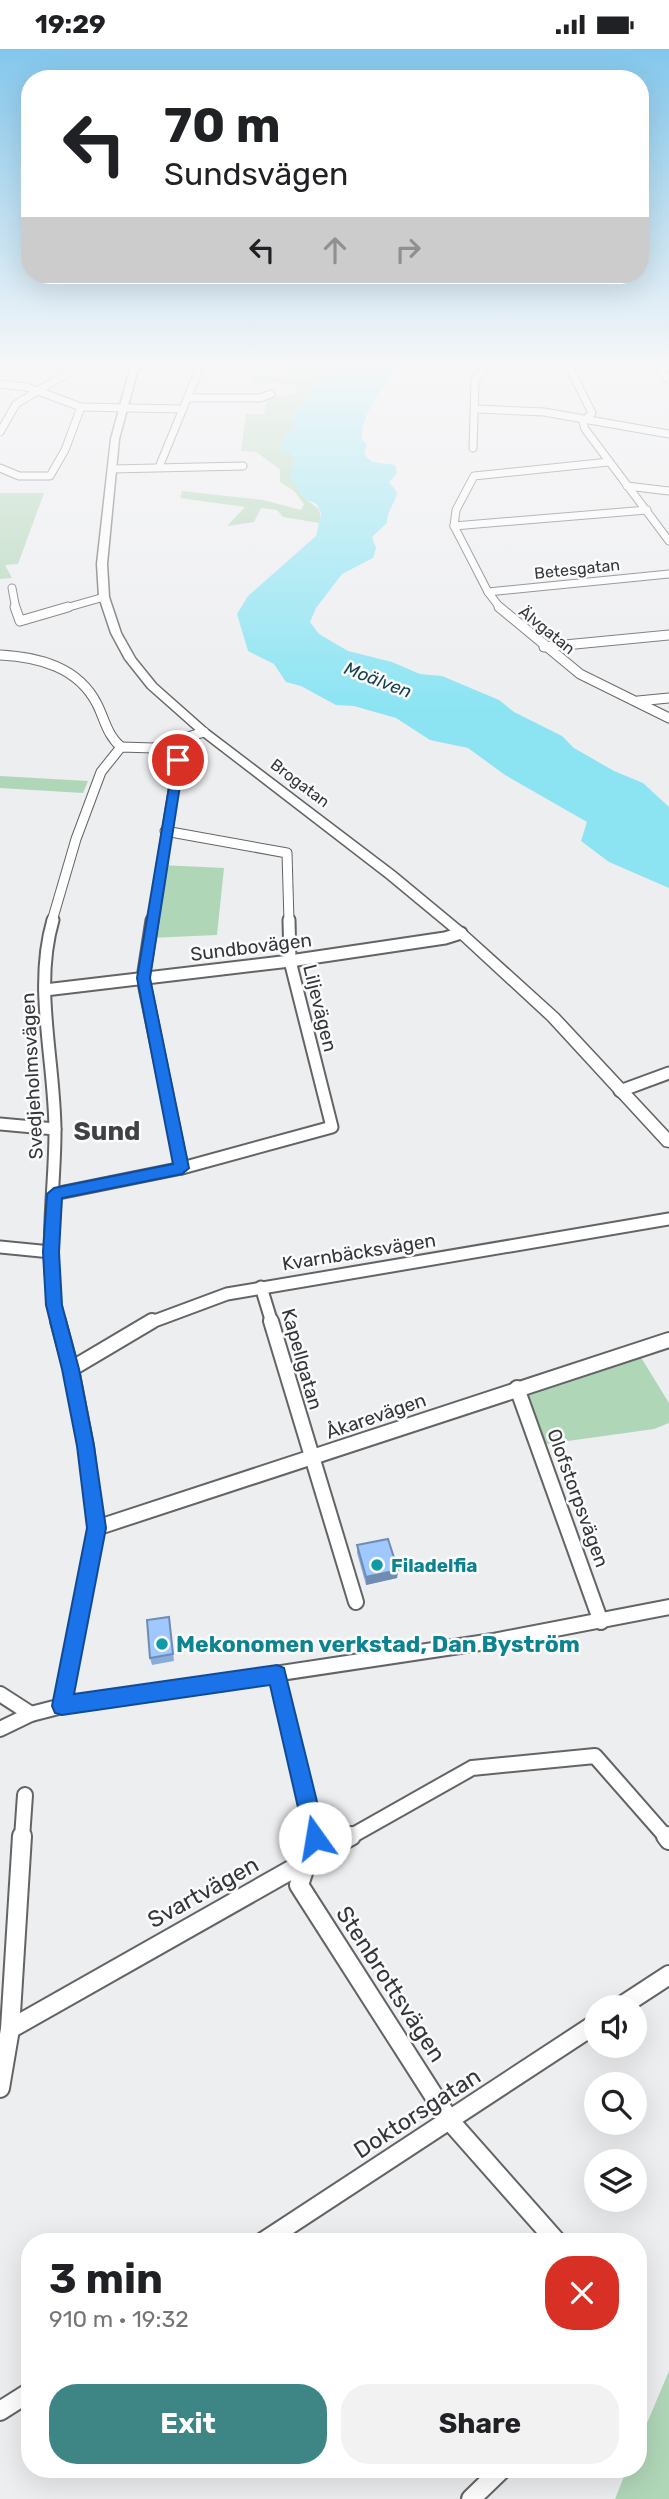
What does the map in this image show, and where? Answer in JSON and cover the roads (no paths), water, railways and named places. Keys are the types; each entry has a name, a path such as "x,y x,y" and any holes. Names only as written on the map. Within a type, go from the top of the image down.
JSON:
{"main road":[{"name":"Brogatan","path":"111,479 102,564 104,597 116,633 130,659 152,686 204,732 391,875 461,933 553,1017 669,1142"}],"street":[{"path":"472,479 456,510 454,526 646,510"},
{"path":"622,479 669,541"},
{"path":"627,486 669,491"},
{"name":"Älvgatan","path":"454,526 488,591 507,617 580,674 669,718"},
{"name":"Betesgatan","path":"488,591 669,574"},
{"path":"12,588 12,598 20,621 104,597"},
{"path":"544,647 669,635"},
{"path":"0,656 36,658 68,671 95,699 112,741 121,747 153,748 204,732"},
{"path":"636,701 669,698"},
{"name":"Svedjeholmsvägen","path":"62,1706 96,1528 86,1446 71,1369 54,1305 51,1252 55,1129 45,990 45,947 76,839 101,772 121,747"},
{"path":"54,1194 182,1168 143,978 178,760"},
{"name":"Liljevägen","path":"165,831 287,853 290,961 332,1126 182,1168"},
{"name":"Sundbovägen","path":"45,990 290,961 445,938 461,933"},
{"path":"621,1091 669,1073"},
{"path":"0,1124 55,1129"},
{"name":"Kvarnbäcksvägen","path":"71,1369 154,1320 227,1294 669,1219"},
{"path":"0,1247 51,1252"},
{"name":"Kapellgatan","path":"261,1287 356,1602"},
{"name":"Åkarevägen","path":"96,1528 669,1340"},
{"name":"Olofstorpsvägen","path":"517,1388 601,1622"},
{"path":"0,1729 31,1714 62,1706 277,1675 601,1622 669,1607"},
{"name":"Stenbrottsvägen","path":"277,1675 315,1838 299,1885 450,2121 549,2233"},
{"path":"0,1694 31,1714"},
{"name":"Svartvägen","path":"10,2029 472,1768 596,1756 669,1840"},
{"path":"0,2088 10,2029 25,1795"},
{"path":"638,1995 669,1975"},
{"name":"Doktorsgatan","path":"277,2233 584,2032"},
{"path":"0,2411 21,2398"},
{"path":"471,2499 493,2478"}],"water":[{"name":"Moälven","path":"291,479 391,479 389,482 397,492 387,523 372,537 376,548 373,558 342,574 316,608 310,622 319,634 348,651 392,662 420,674 442,676 499,700 514,712 562,736 574,748 614,771 643,783 669,807 669,888 609,862 581,841 587,822 505,775 468,748 430,740 396,718 354,706 336,705 301,686 286,682 274,664 248,651 237,614 248,596 316,536 321,514 317,504 305,499"}],"place":[{"name":"Filadelfia","path":"377,1565"},
{"name":"Mekonomen verkstad, Dan Byström","path":"162,1644"}],"district":[{"name":"Sund","path":"107,1131"}]}
